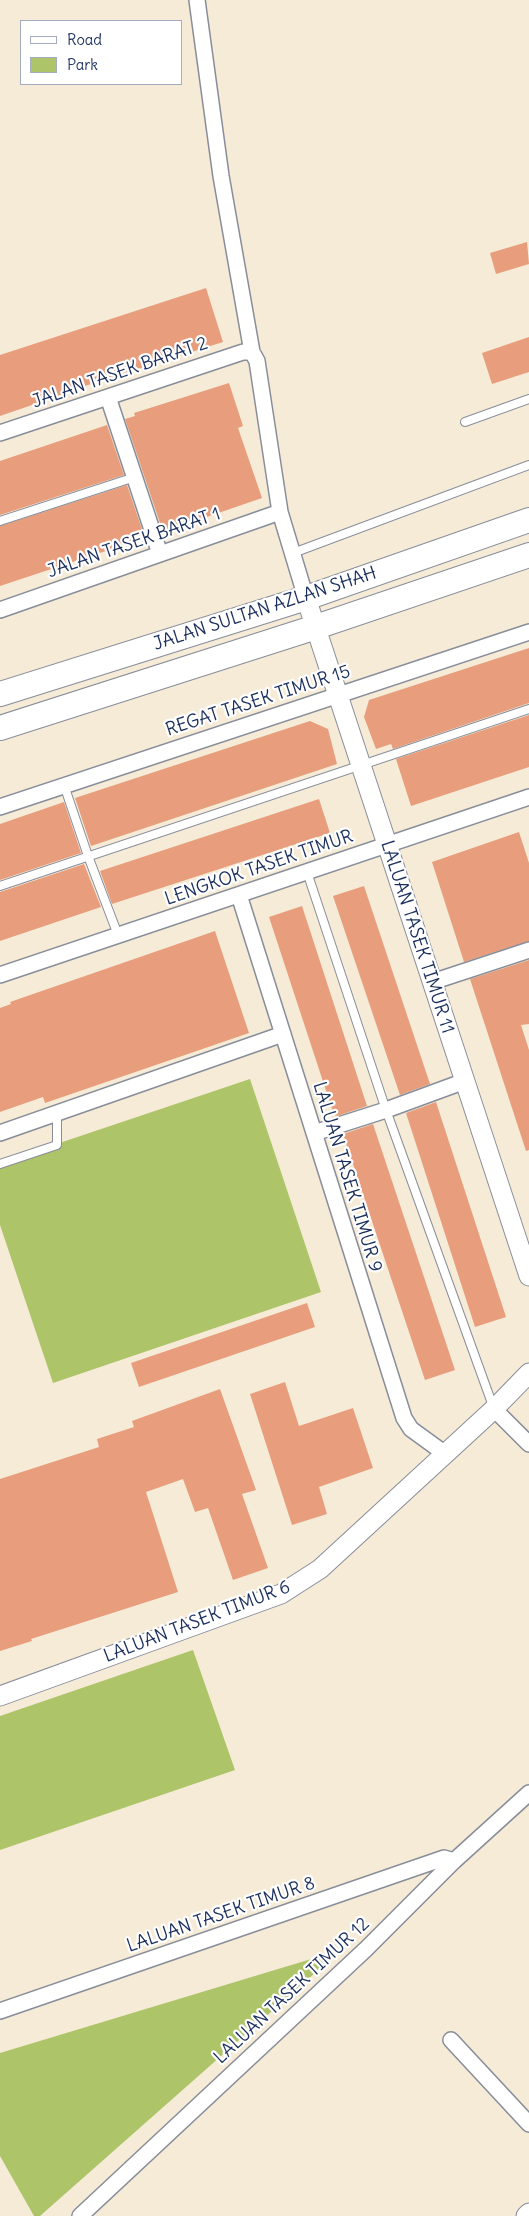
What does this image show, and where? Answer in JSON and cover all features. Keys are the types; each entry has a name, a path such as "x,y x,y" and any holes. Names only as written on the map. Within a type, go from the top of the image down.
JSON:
{"main road":[{"name":"JALAN SULTAN AZLAN SHAH","path":"0,694 306,598 529,520"},
{"name":"JALAN SULTAN AZLAN SHAH","path":"0,728 316,627 529,555"}],"street":[{"path":"197,0 221,176 252,352 257,361 280,512 306,598"},
{"name":"JALAN TASEK BARAT 2","path":"0,433 243,352 252,352"},
{"path":"108,397 160,554"},
{"name":"JALAN TASEK BARAT 1","path":"0,610 280,512"},
{"name":"LALUAN TASEK TIMUR 11","path":"306,598 529,1276"},
{"name":"REGAT TASEK TIMUR 15","path":"0,807 529,632"},
{"name":"LENGKOK TASEK TIMUR","path":"0,975 529,797"},
{"name":"LALUAN TASEK TIMUR 9","path":"238,895 404,1418 411,1429 444,1454"},
{"path":"432,982 529,950"},
{"path":"0,1133 283,1034"},
{"path":"314,1133 386,1110 465,1081"},
{"name":"LALUAN TASEK TIMUR 6","path":"0,1696 282,1594 320,1569 494,1408 529,1373"},
{"path":"494,1408 529,1444"},
{"name":"LALUAN TASEK TIMUR 12","path":"80,2216 366,1949 454,1861 529,1793"},
{"name":"LALUAN TASEK TIMUR 8","path":"0,2011 444,1858 454,1861"},
{"path":"451,2040 529,2124"},
{"path":"526,2216 529,2213"}],"lane":[{"path":"465,422 529,399"},
{"path":"293,553 529,465"},
{"path":"0,521 135,477"},
{"path":"0,886 529,709"},
{"path":"64,785 118,935"},
{"path":"307,872 386,1110 494,1408"},
{"path":"0,1164 57,1145 57,1113"}],"green space":[{"path":"250,1079 321,1292 53,1383 0,1225 0,1163"},
{"path":"193,1650 235,1770 0,1850 0,1716"},
{"path":"341,1950 40,2216 34,2216 0,2156 0,2053"}],"building":[{"path":"527,242 529,264 496,274 490,253"},
{"path":"206,288 223,342 63,393 0,416 0,355"},
{"path":"529,337 529,372 492,384 482,353"},
{"path":"229,383 243,426 238,428 262,498 163,532 125,419 135,416 134,413"},
{"path":"107,425 124,475 0,515 0,461"},
{"path":"127,485 145,538 0,586 0,526"},
{"path":"529,648 529,703 393,749 391,744 376,749 364,717 369,700"},
{"path":"529,715 529,767 411,806 396,759"},
{"path":"310,721 328,729 337,764 91,846 75,798"},
{"path":"319,799 330,833 112,904 100,871"},
{"path":"64,802 81,853 0,880 0,824"},
{"path":"519,832 529,863 529,941 464,962 432,862"},
{"path":"84,864 101,907 0,941 0,892"},
{"path":"364,886 430,1084 400,1095 333,896"},
{"path":"302,906 367,1106 337,1116 334,1115 269,917"},
{"path":"215,931 249,1033 45,1103 43,1097 0,1112 0,1008 11,1004 10,1002"},
{"path":"529,960 529,1024 521,1025 529,1050 529,1150 526,1151 470,979"},
{"path":"436,1102 506,1317 475,1327 406,1113"},
{"path":"373,1124 455,1370 425,1380 343,1134"},
{"path":"307,1303 315,1327 139,1387 131,1363"},
{"path":"285,1382 299,1426 353,1408 373,1468 319,1487 327,1514 292,1525 250,1394"},
{"path":"220,1389 256,1490 242,1494 268,1568 233,1580 208,1508 195,1512 183,1479 146,1492 178,1592 31,1639 32,1641 0,1651 0,1479 99,1447 97,1439 134,1427 132,1421"}]}
